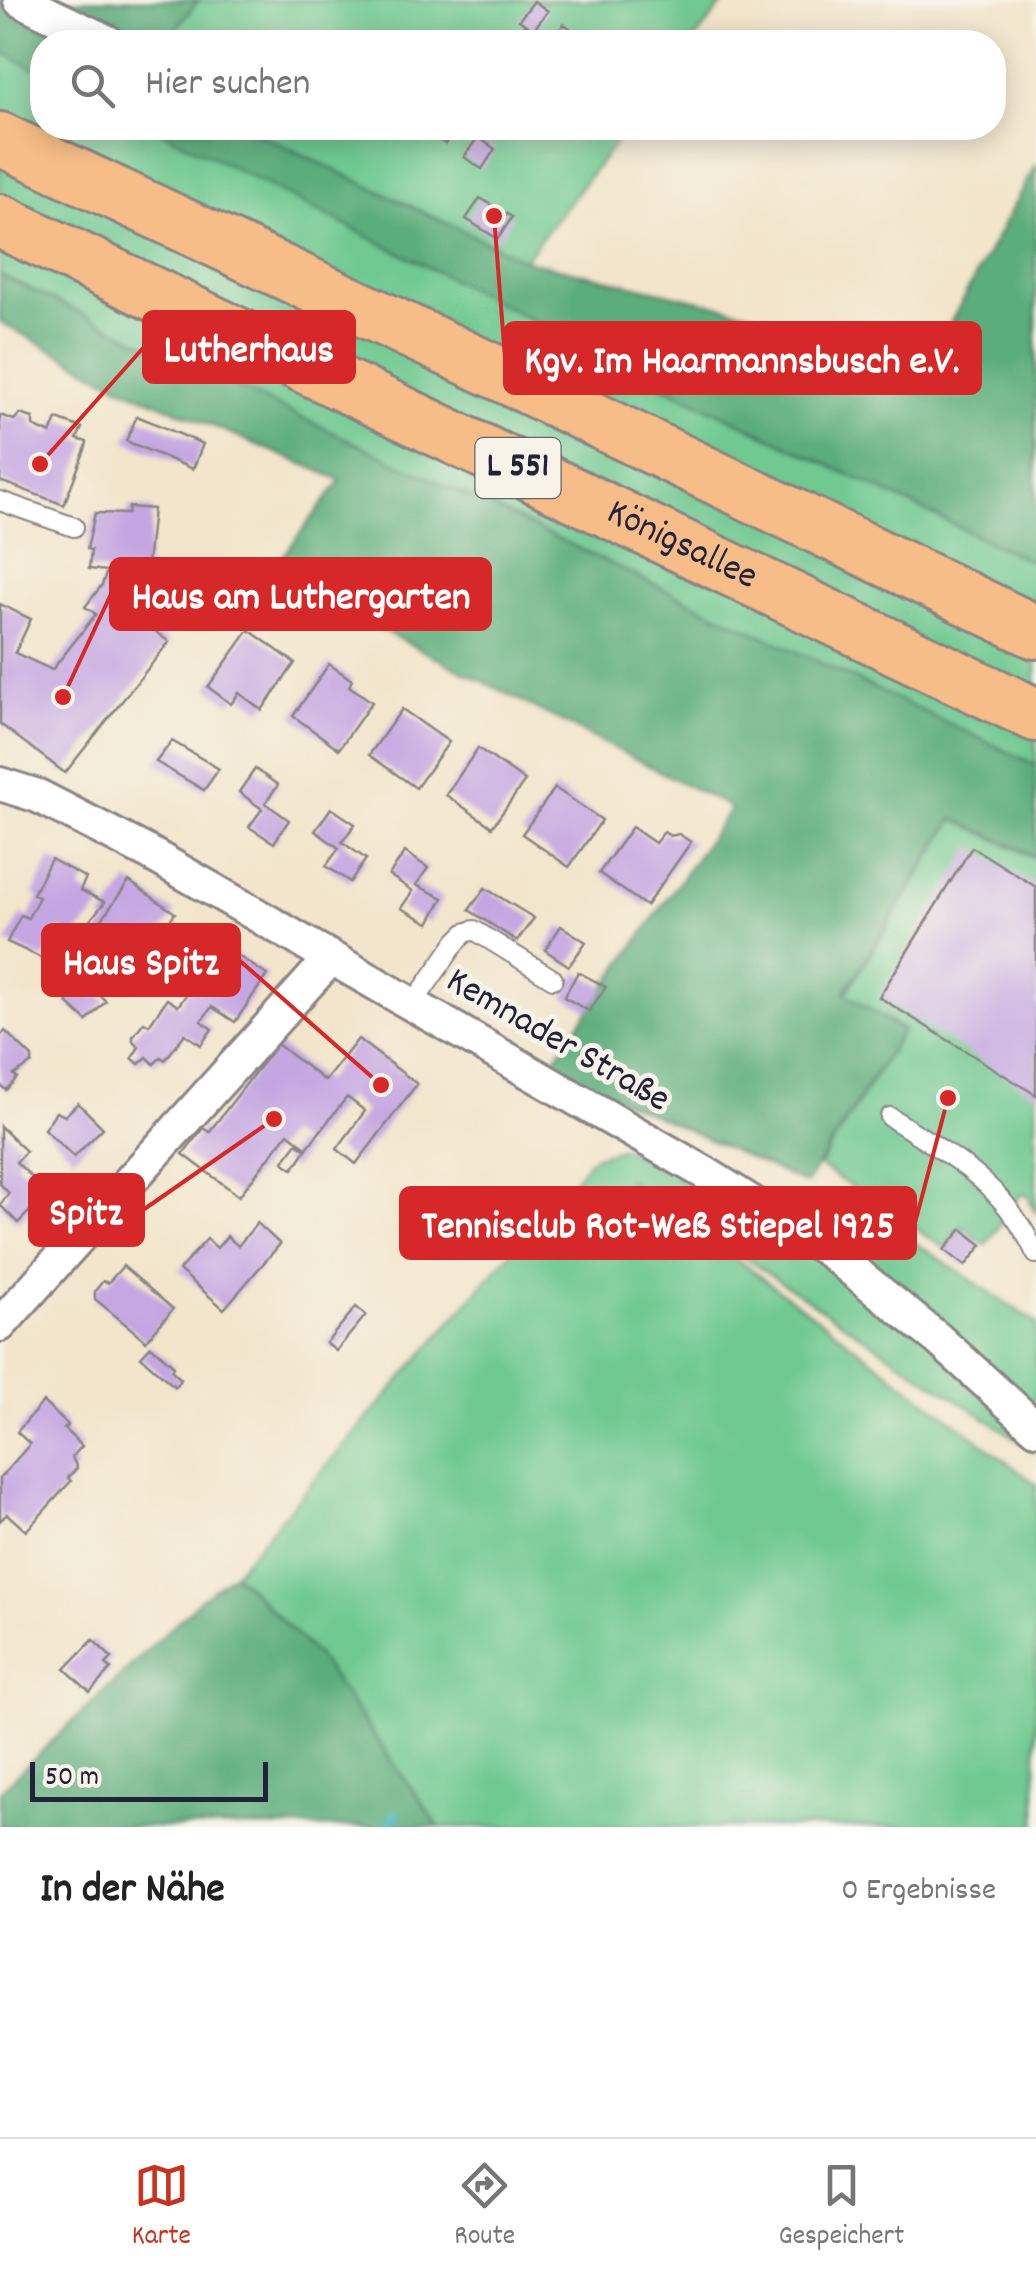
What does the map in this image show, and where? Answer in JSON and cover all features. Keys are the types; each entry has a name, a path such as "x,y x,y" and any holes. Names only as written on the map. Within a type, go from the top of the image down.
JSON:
{"main road":[{"name":"Königsallee","path":"0,138 1036,632"},
{"name":"Königsallee","path":"0,221 1036,715"}],"street":[{"path":"20,0 83,30"},
{"name":"Kemnader Straße","path":"0,784 38,796 149,853 705,1173 830,1252 938,1339 1036,1428"},
{"path":"0,1325 330,959"}],"lane":[{"path":"0,501 74,527"},
{"path":"412,1005 458,940 465,932 474,930 553,978"},
{"path":"890,1117 980,1175 1024,1228 1036,1254"}],"green space":[{"path":"0,0 199,0 174,30 30,30 30,66 0,51"},
{"path":"199,0 726,0 702,30 175,30"},
{"path":"0,51 30,66 30,140 179,140 640,375 1036,564 1036,765 0,275"},
{"path":"179,140 271,140 524,260 933,355 1036,164 1036,564 640,375"},
{"path":"271,140 618,140 524,260"},
{"path":"0,275 1036,765 1036,856 953,819 844,993 902,1031 806,1184 549,1067 731,808 270,573 341,480 125,389 0,322"},
{"path":"954,819 1036,859 1036,1214 1028,1195 1021,1194 986,1245 962,1226 945,1248 819,1166 903,1030 846,994"},
{"path":"624,1148 792,1242 866,1210 1036,1323 1036,1452 626,1179 1036,1484 1036,1827 439,1827 318,1657 234,1573 594,1156"},
{"path":"234,1573 318,1657 439,1827 0,1827 0,1791 202,1598"}],"building":[{"path":"534,1 548,11 533,30 519,20"},
{"path":"476,140 495,149 482,169 464,157"},
{"path":"480,198 512,217 498,239 466,219"},
{"path":"20,414 33,418 33,426 51,434 57,419 82,428 77,439 87,442 86,447 64,505 0,481 0,415 14,420"},
{"path":"137,416 203,444 193,469 126,441"},
{"path":"129,507 153,509 146,575 130,577 117,572 111,596 169,642 65,773 0,724 0,604 31,619 15,653 52,670 96,614 85,607 102,585 107,571 89,569 91,550 87,549 95,513 128,514"},
{"path":"249,630 295,663 262,710 239,693 231,704 208,687"},
{"path":"329,664 352,680 349,686 372,702 339,749 293,716"},
{"path":"402,709 449,742 416,788 369,755"},
{"path":"172,741 219,769 204,790 156,762"},
{"path":"478,748 525,781 492,827 446,795"},
{"path":"255,769 278,785 265,803 289,820 274,843 249,827 262,809 239,792"},
{"path":"555,788 602,820 569,867 522,834"},
{"path":"331,808 355,824 342,842 366,859 350,882 326,866 339,848 315,831"},
{"path":"632,827 655,843 664,832 670,836 679,834 691,842 646,906 599,873"},
{"path":"972,847 1036,887 1036,1095 879,997"},
{"path":"405,852 428,868 416,885 443,898 429,923 401,908 413,891 389,875"},
{"path":"51,859 86,878 80,890 105,902 76,937 59,929 44,959 7,942 21,915 28,918 39,897 33,894"},
{"path":"129,881 175,913 149,950 127,935 126,946 100,973 78,954 108,922 102,919"},
{"path":"485,888 534,918 517,941 469,910"},
{"path":"561,926 586,942 569,966 545,950"},
{"path":"199,930 267,975 235,1022 212,1007 201,1021 212,1029 201,1045 185,1034 165,1060 161,1057 154,1064 147,1057 139,1064 132,1058 139,1047 133,1036 144,1022 149,1025 167,999 178,1006 189,991 167,976"},
{"path":"578,972 606,987 589,1011 564,997"},
{"path":"86,983 106,1001 87,1021 67,1003"},
{"path":"5,1031 32,1057 32,1063 14,1075 17,1078 6,1090 0,1085 0,1036"},
{"path":"358,1039 417,1084 356,1164 337,1149 365,1111 347,1097 307,1148 288,1133 239,1196 183,1154 203,1128 209,1132 277,1044 325,1081"},
{"path":"78,1103 103,1128 74,1157 44,1129 56,1112 65,1116"},
{"path":"0,1126 26,1151 16,1162 48,1193 18,1223 0,1205 9,1193 0,1184"},
{"path":"297,1143 306,1150 293,1169 283,1162"},
{"path":"257,1223 280,1244 224,1309 179,1270 207,1239 217,1248 227,1236 238,1246"},
{"path":"962,1229 982,1245 965,1266 944,1250"},
{"path":"123,1266 173,1309 146,1341 95,1299 95,1291 103,1281 108,1283"},
{"path":"356,1307 366,1315 336,1351 326,1343"},
{"path":"151,1346 174,1366 171,1370 181,1379 175,1387 141,1357"},
{"path":"43,1402 68,1425 64,1429 82,1446 72,1457 77,1468 68,1478 71,1481 26,1531 7,1514 0,1521 0,1478 30,1444 17,1432"},
{"path":"93,1640 112,1658 106,1664 111,1669 90,1692 65,1669"}],"waterway":[{"path":"390,1827 395,1814"}],"place":[{"name":"Kgv. Im Haarmannsbusch e.V.","path":"494,216"},
{"name":"Lutherhaus","path":"40,464"},
{"name":"Haus am Luthergarten","path":"63,697"},
{"name":"Haus Spitz","path":"381,1085"},
{"name":"Tennisclub Rot-Weß Stiepel 1925","path":"948,1098"},
{"name":"Spitz","path":"274,1119"}]}
